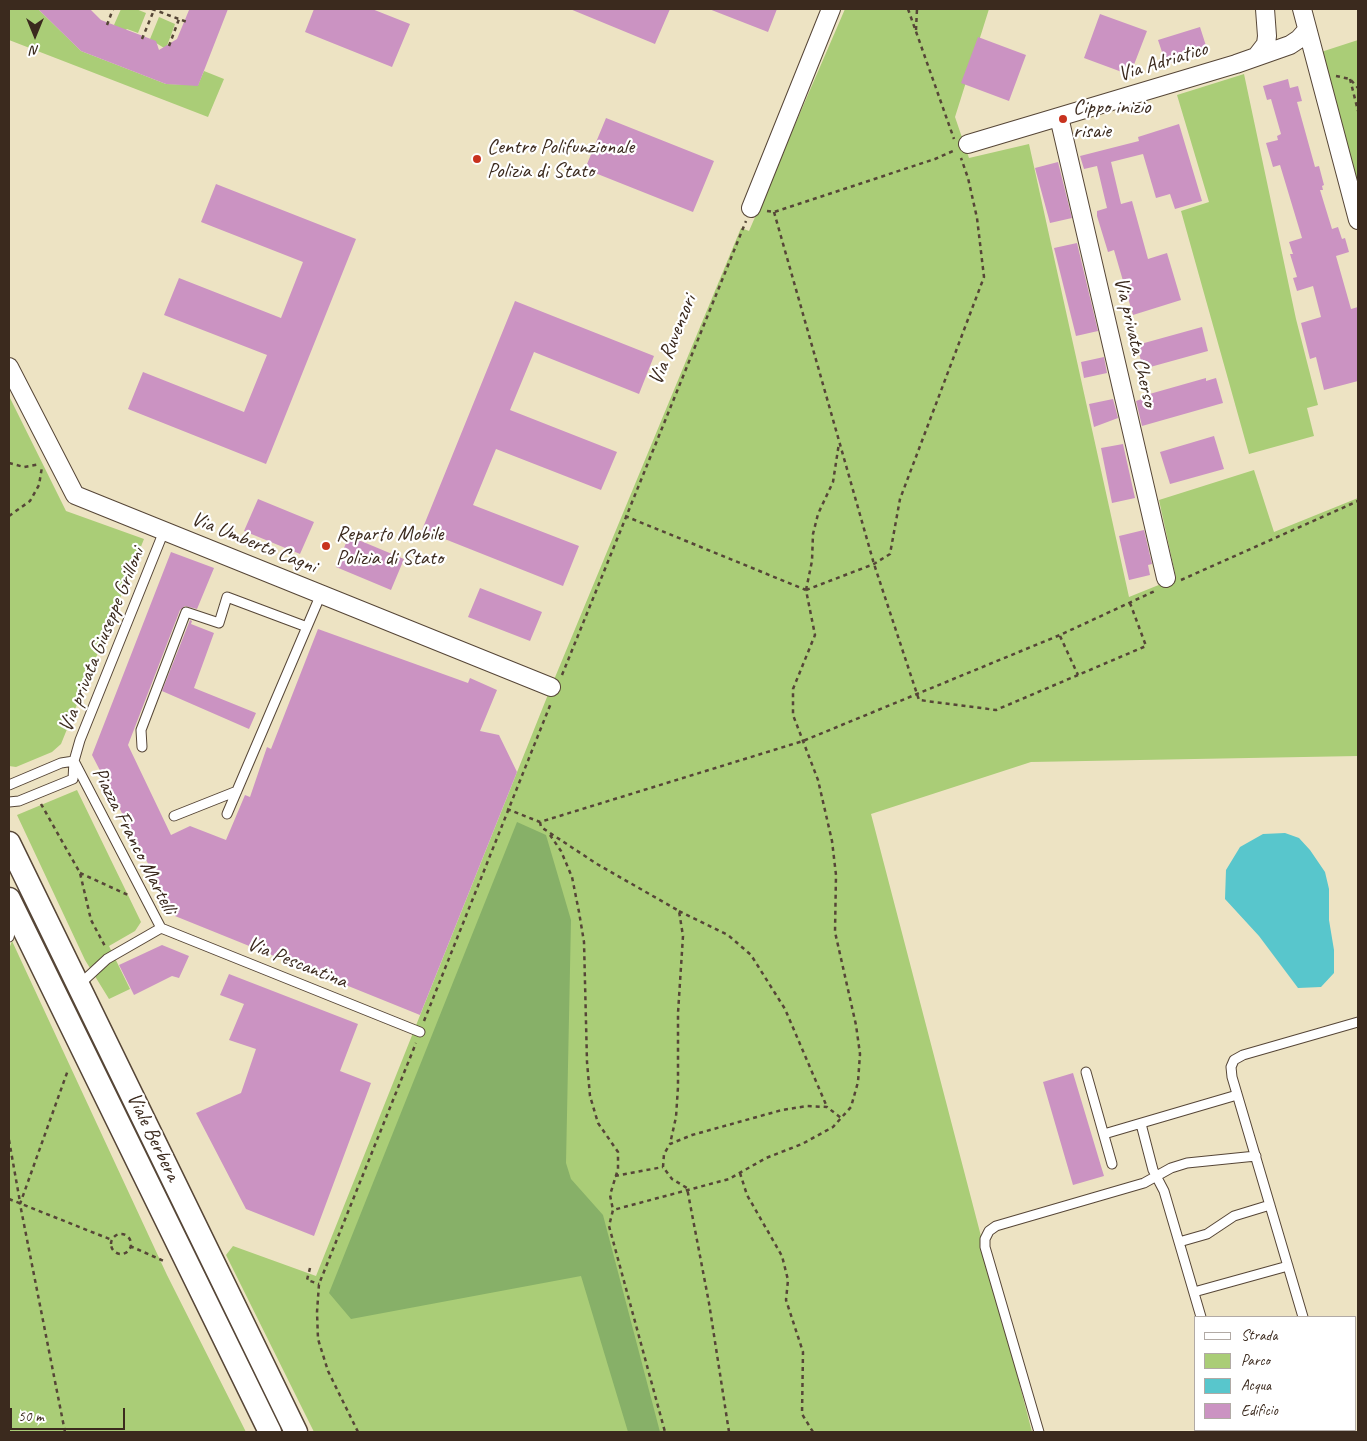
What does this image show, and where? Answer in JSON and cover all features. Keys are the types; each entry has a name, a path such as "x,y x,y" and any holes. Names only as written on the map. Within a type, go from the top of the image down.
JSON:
{"street":[{"path":"751,208 831,9"},
{"path":"1256,57 1266,44 1265,9"},
{"path":"1302,9 1306,31 1358,220"},
{"name":"Via Adriatico","path":"961,146 1256,57 1290,45 1300,39 1306,31"},
{"path":"1267,36 1272,43 1290,45 1312,53"},
{"name":"Via privata Cherso","path":"1059,117 1169,583"},
{"name":"Via Umberto Cagni","path":"9,367 75,495 555,688"},
{"name":"Viale Berbera","path":"9,843 296,1432"},
{"name":"Viale Berbera","path":"12,906 270,1432"}],"lane":[{"name":"Via privata Giuseppe Grilloni","path":"74,761 80,740 164,531"},
{"path":"227,814 321,594"},
{"path":"142,747 141,730 186,612 219,623 228,597 306,627"},
{"name":"Piazza Franco Martelli","path":"9,786 61,764 74,761"},
{"name":"Piazza Franco Martelli","path":"9,802 19,801 73,779 74,761"},
{"name":"Piazza Franco Martelli","path":"74,761 143,889 161,928 112,956 79,985"},
{"path":"174,816 237,791"},
{"path":"9,937 12,906"},
{"name":"Via Pescantina","path":"161,928 420,1032"},
{"path":"1304,1316 1232,1077 1231,1067 1234,1060 1243,1055 1358,1022"},
{"path":"1086,1072 1112,1164"},
{"path":"1104,1134 1238,1095"},
{"path":"1140,1124 1157,1177 1164,1191 1201,1316"},
{"path":"1039,1432 985,1247 985,1239 989,1231 996,1226 1157,1177 1171,1168 1187,1163 1256,1156"},
{"path":"1179,1242 1207,1234 1234,1216 1270,1206"},
{"path":"1194,1292 1288,1266"}],"path":[{"path":"106,25 112,9"},
{"path":"142,39 153,9 187,22"},
{"path":"625,516 806,590 874,564 890,554 900,499 984,277 977,218 961,146 908,9"},
{"path":"916,32 917,9"},
{"path":"169,46 179,19"},
{"path":"1335,76 1350,79 1358,88"},
{"path":"1350,79 1358,111"},
{"path":"751,208 774,212 935,159"},
{"name":"Via Ruvenzori","path":"319,1284 555,688 751,208"},
{"path":"774,212 874,564 919,700 996,710 1146,646 1130,603"},
{"path":"613,1210 687,1188 711,1184 740,1173 766,1158 802,1144 833,1127 851,1107 858,1082 860,1054 856,1025 835,932 836,875 832,841 818,780 793,715 793,688 815,635 806,590 812,561 813,534 818,514 832,482 839,443"},
{"path":"9,463 24,466 46,462"},
{"path":"9,516 30,502 39,485 42,464"},
{"path":"507,809 540,822 803,741 1060,635 1169,583 1358,501"},
{"path":"1060,635 1078,675"},
{"path":"35,795 80,873 91,920 112,956"},
{"path":"540,822 541,827 597,864 679,911 728,935 751,955 785,1010 827,1106 841,1118"},
{"path":"549,832 562,851 572,877 584,942 587,1062 590,1096 598,1123 618,1152 618,1169 610,1195 613,1210 609,1226 666,1432"},
{"path":"80,873 128,895 143,889"},
{"path":"679,911 683,936 678,1013 678,1087 676,1117 670,1144 664,1154 663,1168 672,1179 687,1188 709,1303 730,1432"},
{"path":"20,1204 68,1070"},
{"path":"670,1144 782,1110 807,1106 827,1106"},
{"path":"9,1140 65,1432"},
{"path":"615,1176 663,1168"},
{"path":"740,1173 746,1195 782,1256 788,1280 786,1300 803,1352 802,1414 813,1432"},
{"path":"9,1199 112,1240"},
{"path":"116,1235 126,1235 130,1240 130,1246 126,1251 118,1253 111,1246 112,1240 116,1235"},
{"path":"130,1246 168,1262"},
{"path":"310,1268 307,1280 319,1284 318,1339 328,1371 358,1432"}],"green space":[{"path":"9,9 38,9 81,51 166,84 198,85 204,71 224,79 208,117 9,40"},
{"path":"121,9 136,9 146,13 138,33 127,29 123,32 117,30 114,25"},
{"path":"845,9 989,9 955,117 969,158 1029,144 1129,597 1176,578 1159,500 1254,470 1274,532 1358,498 1358,756 1031,762 871,814 1032,1432 314,1432 226,1255 233,1246 316,1276 551,687 741,228 749,231"},
{"path":"159,17 175,24 167,46 164,48 150,39"},
{"path":"1358,40 1358,198 1318,53"},
{"path":"1244,74 1296,319 1318,405 1307,408 1314,436 1249,454 1181,211 1209,202 1177,95"},
{"path":"9,396 66,511 144,539 61,744 52,752 16,767 9,766"},
{"path":"77,790 141,922 135,931 109,946 130,989 109,999 85,960 17,815"},
{"path":"517,822 546,835 571,920 566,1163 571,1179 603,1215 660,1432 628,1432 581,1276 351,1319 329,1293"},
{"path":"12,941 167,1275 246,1432 9,1432 9,949"}],"water":[{"path":"1285,833 1299,838 1310,850 1325,872 1329,889 1329,920 1334,950 1334,973 1321,987 1298,988 1259,936 1225,899 1226,870 1240,847 1263,834"}],"building":[{"path":"38,9 90,9 101,20 156,41 159,50 177,39 189,10 228,9 198,86 166,84 81,51"},
{"path":"314,9 372,9 410,24 392,67 305,32"},
{"path":"570,9 670,9 655,44"},
{"path":"709,9 777,9 768,32"},
{"path":"1100,14 1147,31 1130,75 1084,58"},
{"path":"1200,27 1208,52 1166,64 1158,40"},
{"path":"978,37 1026,55 1009,101 961,83"},
{"path":"1288,79 1290,88 1298,86 1302,101 1297,102 1315,167 1319,166 1324,185 1322,186 1323,190 1320,190 1332,229 1338,227 1342,239 1345,238 1349,252 1336,256 1351,309 1358,307 1358,381 1324,390 1316,357 1310,359 1301,323 1321,317 1313,286 1297,291 1293,278 1297,277 1290,254 1293,254 1289,242 1302,238 1280,165 1273,167 1266,143 1278,140 1277,136 1281,134 1271,99 1267,100 1263,86"},
{"path":"606,118 714,161 693,212 585,169"},
{"path":"1179,124 1202,201 1175,209 1170,194 1156,198 1143,154 1111,162 1121,204 1132,201 1148,259 1167,253 1181,300 1133,315 1114,250 1108,252 1097,216 1097,211 1107,208 1097,166 1084,169 1080,156 1139,141 1138,137"},
{"path":"1058,162 1072,218 1050,223 1035,168"},
{"path":"216,184 356,239 266,464 128,409 143,372 244,412 267,355 164,315 179,278 281,318 303,262 201,222"},
{"path":"1077,243 1098,331 1076,336 1054,248"},
{"path":"515,301 654,356 639,394 534,352 510,410 617,452 601,490 496,449 473,505 579,546 563,586 422,530"},
{"path":"1202,327 1208,351 1143,369 1137,345"},
{"path":"1104,357 1107,373 1084,378 1081,362"},
{"path":"1206,378 1206,381 1216,378 1223,403 1142,426 1136,401 1147,397 1146,395"},
{"path":"1113,399 1118,418 1094,427 1089,404"},
{"path":"1214,436 1224,469 1170,484 1160,452"},
{"path":"1123,444 1135,498 1112,503 1101,448"},
{"path":"258,499 314,522 300,554 244,531"},
{"path":"1144,530 1152,564 1148,565 1150,575 1129,580 1119,536"},
{"path":"349,536 404,559 391,590 336,567"},
{"path":"171,552 214,568 197,609 185,606 180,610 128,745 171,835 190,826 226,840 245,795 250,797 267,747 271,749 318,629 468,683 470,678 497,690 480,731 499,735 517,772 420,1015 175,916 92,755"},
{"path":"480,588 542,612 530,641 468,617"},
{"path":"190,620 192,621 191,624 214,633 194,688 256,713 249,729 162,691"},
{"path":"162,945 189,956 179,978 172,976 134,995 119,965"},
{"path":"229,974 358,1024 340,1071 371,1083 314,1236 246,1209 196,1113 241,1093 256,1049 229,1040 244,1004 220,995"},
{"path":"1073,1073 1104,1176 1073,1185 1043,1082"}],"place":[{"name":"Cippo inizio risaie","path":"1063,119"},
{"name":"Centro Polifunzionale Polizia di Stato","path":"477,159"},
{"name":"Reparto Mobile Polizia di Stato","path":"326,546"}]}
